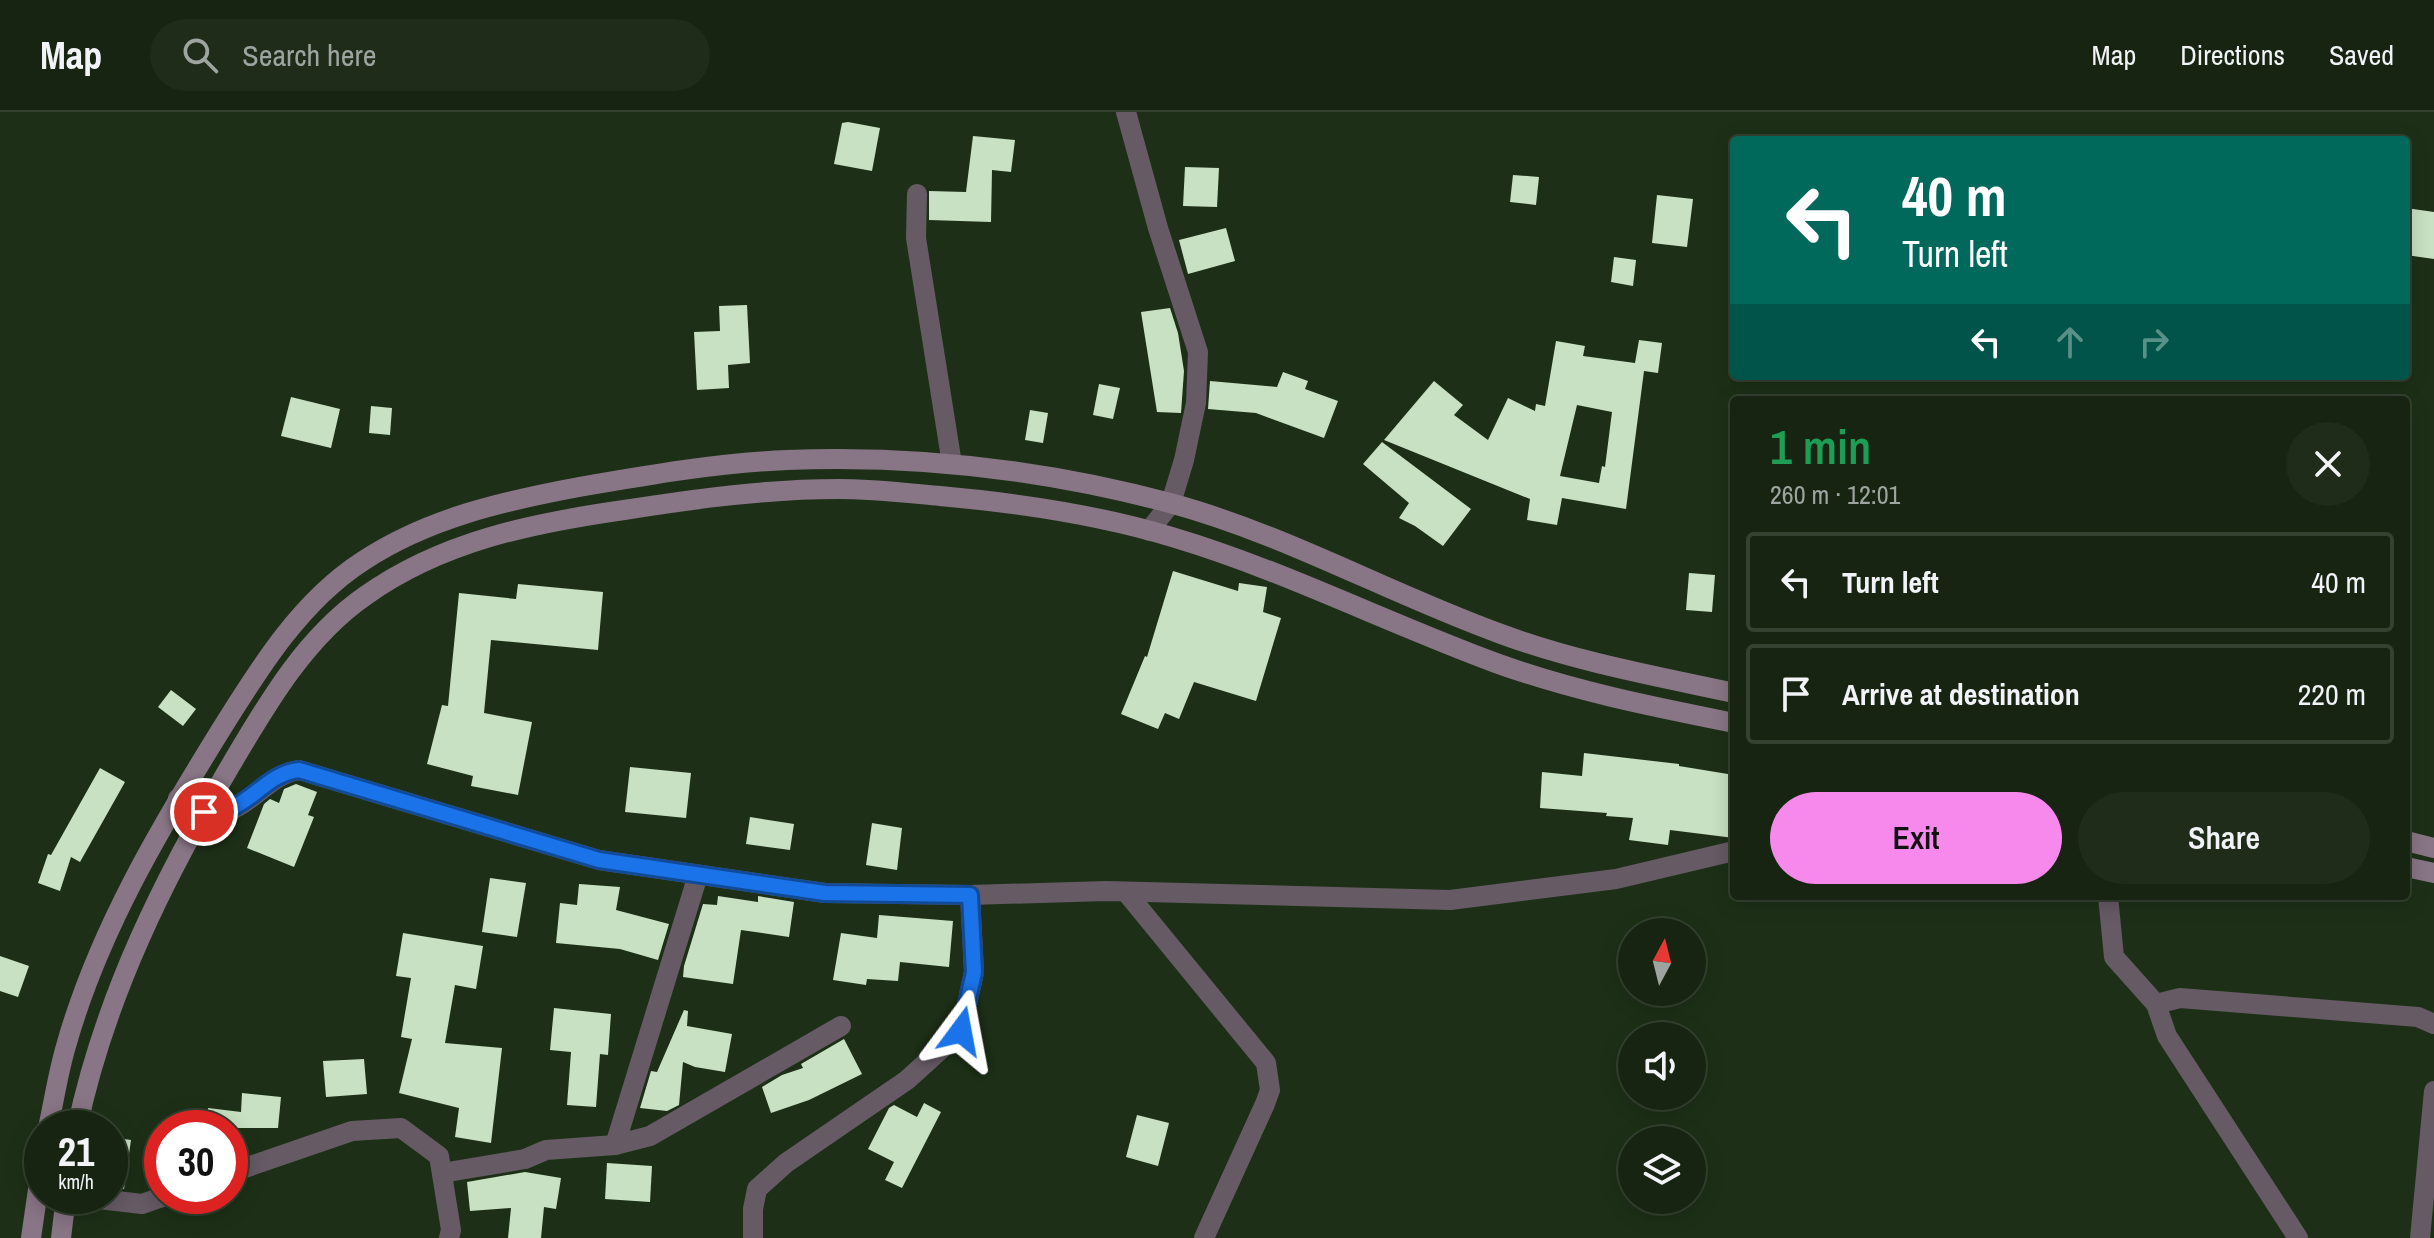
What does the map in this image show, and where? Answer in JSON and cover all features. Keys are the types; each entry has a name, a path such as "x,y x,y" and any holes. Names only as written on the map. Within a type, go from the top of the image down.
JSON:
{"main road":[{"path":"52,1110 66,1046 88,984 126,895 178,798 255,674 325,591 362,562 414,533 485,507 692,468 786,460 952,464 1042,476 1171,503 1279,541 1500,634 1583,661 1730,692"},
{"path":"81,1110 111,1005 152,908 204,812 283,681 318,638 361,598 405,570 448,549 517,529 649,506 839,489 1009,502 1058,509 1149,531 1267,571 1501,665 1583,690 1730,722"},
{"path":"2410,842 2434,848"},
{"path":"2410,868 2434,873"},
{"path":"31,1238 35,1214"},
{"path":"61,1238 64,1214"}],"street":[{"path":"1126,112 1158,228 1198,352 1196,403 1184,460 1171,503 1149,531"},
{"path":"917,194 916,238 952,464"},
{"path":"178,798 204,812 220,813 233,808 277,776 299,770 599,860 825,893 970,895 1126,892 1450,900 1616,879 1730,852"},
{"path":"615,1145 698,875"},
{"path":"1126,892 1266,1063 1270,1090 1204,1238"},
{"path":"753,1238 757,1189 786,1163 907,1080 961,1031 974,972 970,895"},
{"path":"2108,900 2114,957 2156,1004 2167,1036 2298,1238"},
{"path":"2156,1004 2180,998 2418,1017 2434,1024"},
{"path":"442,1173 525,1159 546,1150 615,1145 650,1136 841,1026"},
{"path":"2420,1238 2434,1091"},
{"path":"248,1167 352,1131 401,1128 439,1156 451,1230 449,1238"}],"building":[{"path":"842,123 880,128 872,171 834,164"},
{"path":"973,136 1015,140 1011,172 992,170 991,222 929,220 929,191 966,192"},
{"path":"1185,167 1219,168 1217,207 1183,206"},
{"path":"1513,175 1539,177 1536,205 1510,202"},
{"path":"1657,195 1693,199 1687,247 1652,243"},
{"path":"2410,209 2434,212 2434,259 2410,256"},
{"path":"1226,228 1235,261 1188,274 1179,240"},
{"path":"1614,257 1636,260 1633,286 1611,282"},
{"path":"747,305 750,363 728,365 729,388 697,390 694,332 720,331 719,306"},
{"path":"1170,308 1184,371 1181,413 1157,412 1141,312"},
{"path":"1639,340 1662,343 1658,373 1644,371 1626,509 1562,498 1557,525 1527,520 1530,499 1384,440 1434,381 1463,405 1454,415 1488,440 1508,398 1535,411 1536,404 1545,406 1556,341 1585,346 1583,356 1635,363","holes":["1577,405 1612,412 1605,467 1602,466 1599,483 1560,476"]},
{"path":"1283,372 1308,381 1305,389 1338,401 1324,438 1256,413 1208,409 1210,381 1277,387"},
{"path":"1099,384 1120,388 1113,419 1093,415"},
{"path":"291,397 340,409 331,448 281,436"},
{"path":"371,406 392,408 390,435 369,433"},
{"path":"1030,410 1048,413 1043,443 1025,440"},
{"path":"1382,442 1471,509 1443,546 1399,518 1409,503 1363,464"},
{"path":"1173,571 1238,591 1239,583 1267,587 1263,612 1281,618 1256,701 1194,682 1179,719 1165,713 1158,729 1121,714 1147,657"},
{"path":"1689,573 1715,575 1712,612 1686,610"},
{"path":"518,584 603,592 598,650 491,640 484,713 532,722 518,795 471,786 473,776 427,764 442,705 448,706 459,593 516,599"},
{"path":"171,690 196,709 183,726 158,707"},
{"path":"1584,753 1679,764 1730,774 1730,838 1670,830 1668,845 1629,840 1633,818 1540,808 1542,772 1582,776"},
{"path":"630,767 691,773 686,818 625,812"},
{"path":"100,768 125,782 80,862 71,857 60,891 38,883 48,854 51,855"},
{"path":"296,784 317,792 308,815 314,817 294,867 247,848 264,804 270,799 279,803 284,789"},
{"path":"750,817 794,824 790,850 746,844"},
{"path":"872,823 902,828 897,870 866,865"},
{"path":"490,878 526,883 517,937 482,932"},
{"path":"579,884 620,887 616,910 669,924 658,960 620,949 556,943 560,903 577,905"},
{"path":"718,896 758,902 758,896 794,902 789,937 741,930 733,984 683,977 703,904 717,905"},
{"path":"879,915 953,921 949,967 900,962 898,981 867,979 866,985 833,980 841,933 877,938"},
{"path":"403,933 483,946 476,989 455,985 445,1043 502,1048 491,1143 455,1137 459,1108 399,1093 412,1039 401,1037 411,978 396,976"},
{"path":"0,956 29,966 18,997 0,991"},
{"path":"554,1008 611,1014 608,1055 600,1054 596,1107 567,1105 571,1052 550,1050"},
{"path":"684,1010 688,1011 687,1026 732,1034 725,1072 683,1062 679,1105 667,1111 640,1108 651,1071 657,1072"},
{"path":"844,1039 862,1074 809,1100 771,1113 762,1087 782,1075 803,1068 801,1064"},
{"path":"364,1059 367,1094 326,1097 323,1061"},
{"path":"242,1093 281,1097 278,1128 248,1128 248,1110 241,1110"},
{"path":"924,1103 941,1112 902,1188 885,1180 894,1162 868,1149 889,1108 894,1105 917,1117"},
{"path":"1137,1115 1169,1123 1158,1166 1126,1157"},
{"path":"607,1163 652,1166 650,1202 605,1199"},
{"path":"525,1172 561,1178 556,1209 544,1207 541,1238 508,1238 511,1208 470,1211 467,1182"}],"route":[{"path":"204,812 220,813 233,808 277,776 299,770 599,860 825,893 970,895 974,972 961,1031"}]}
